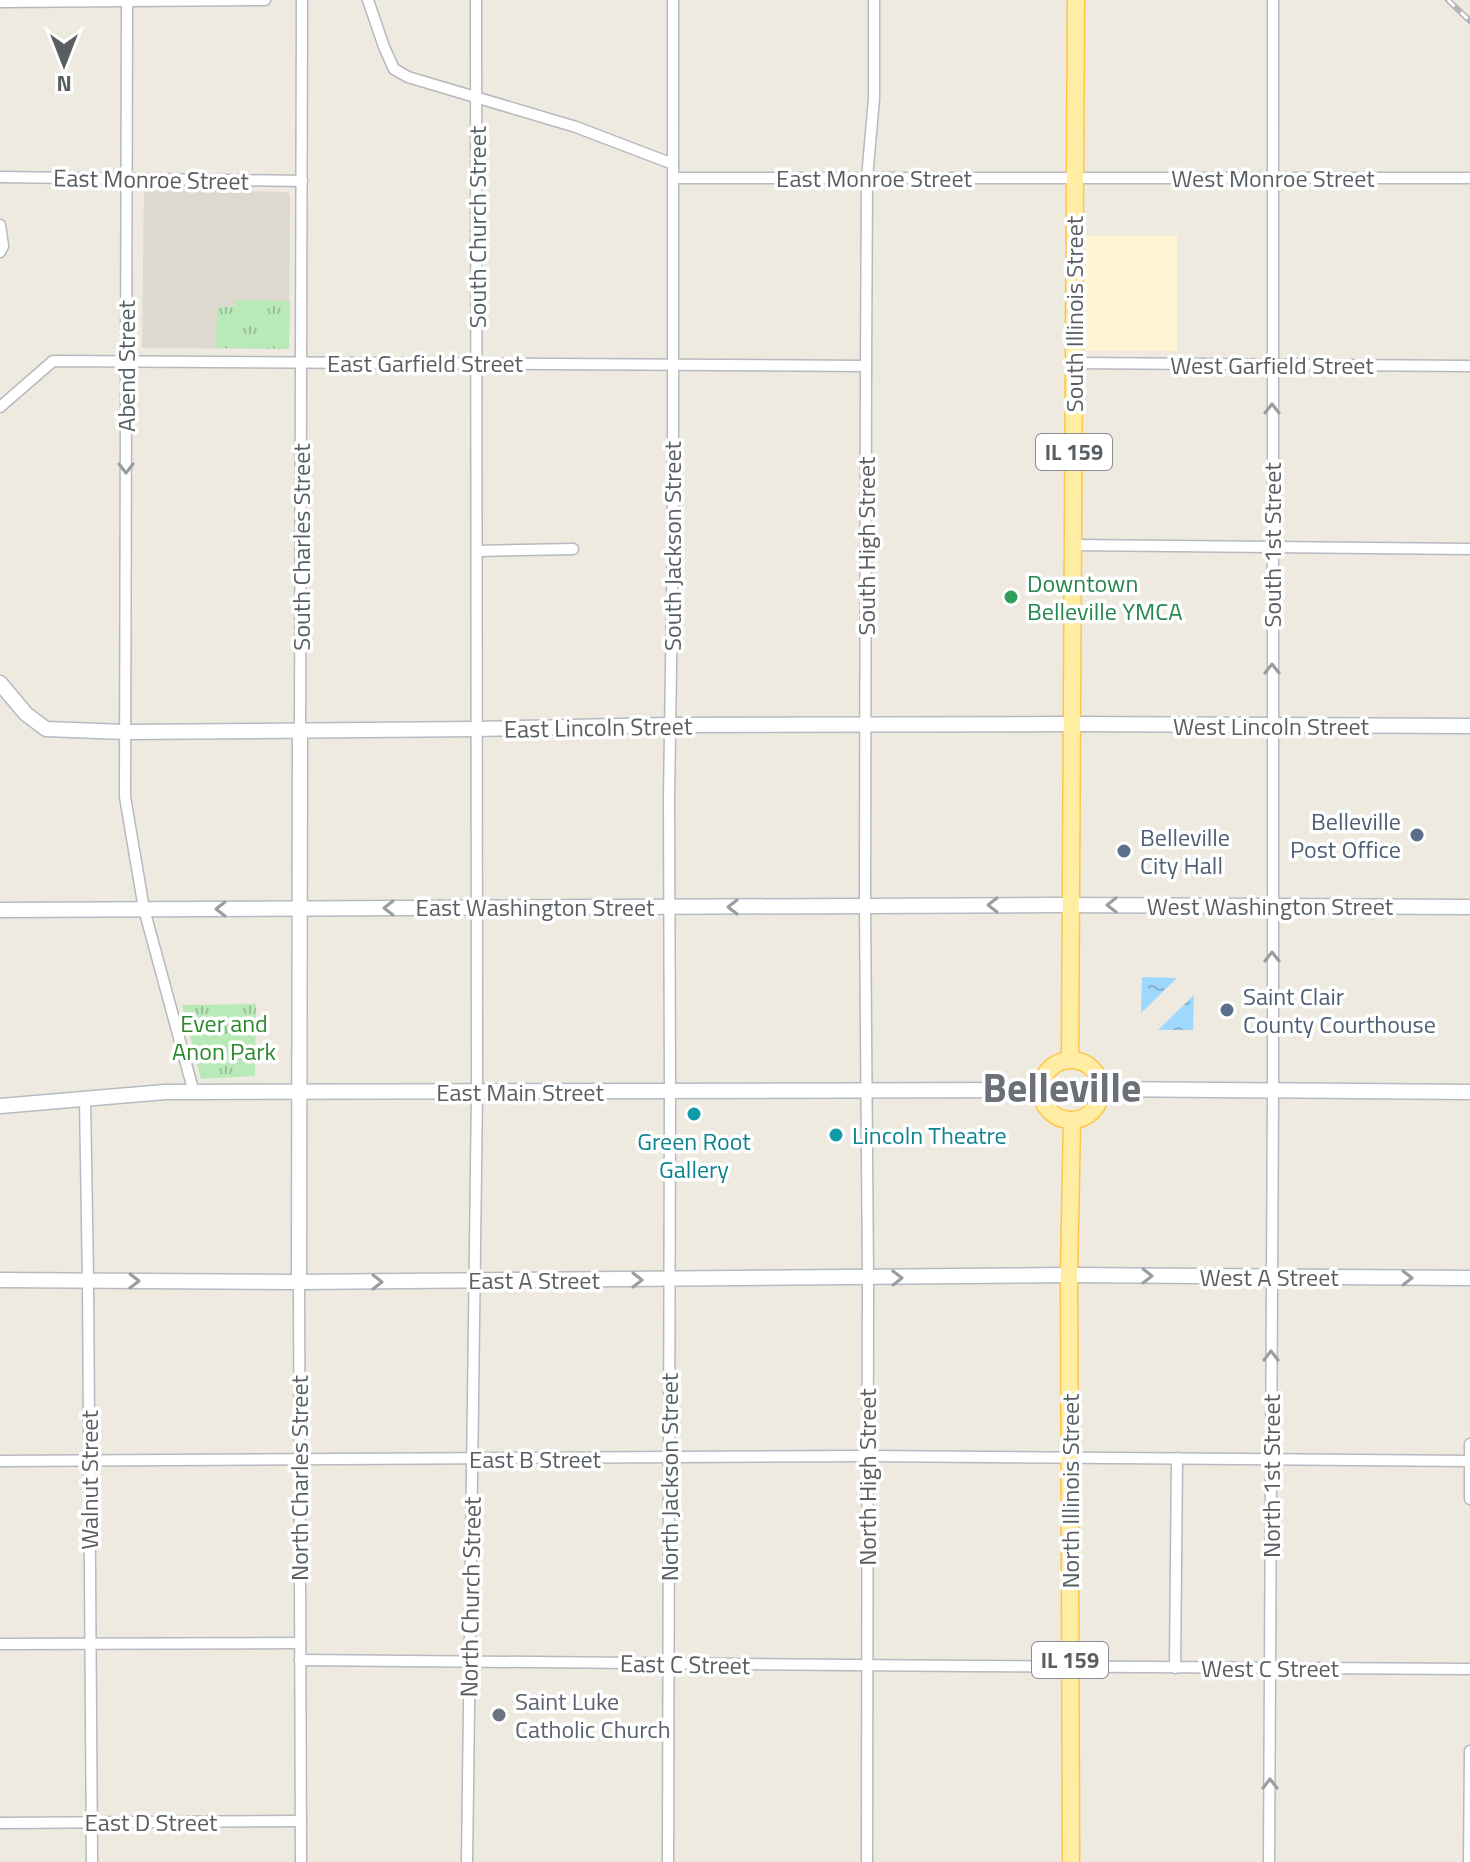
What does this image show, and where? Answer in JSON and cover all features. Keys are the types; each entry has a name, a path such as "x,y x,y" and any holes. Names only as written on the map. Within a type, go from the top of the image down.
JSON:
{"main road":[{"name":"South Illinois Street","path":"1070,1060 1076,0"},
{"path":"1070,1060 1089,1066 1096,1073 1101,1089 1098,1104 1092,1112 1072,1120 1052,1113 1045,1105 1042,1090 1045,1076 1051,1068 1070,1060"},
{"name":"North Illinois Street","path":"1071,1862 1069,1275 1072,1120"}],"street":[{"path":"0,2 265,0"},
{"name":"South Charles Street","path":"299,1093 302,0"},
{"path":"368,0 394,69 408,77 576,127 673,164"},
{"name":"South Church Street","path":"476,0 477,1092"},
{"name":"South Jackson Street","path":"670,1092 673,0"},
{"name":"South High Street","path":"867,1091 867,178 874,99 874,0"},
{"name":"South 1st Street","path":"1273,0 1273,1091"},
{"name":"Abend Street","path":"127,1 125,797 144,909 194,1093"},
{"name":"East Monroe Street","path":"0,177 302,181"},
{"name":"East Monroe Street","path":"674,178 1075,178"},
{"name":"West Monroe Street","path":"1075,178 1470,178"},
{"path":"0,225 3,246 0,252"},
{"name":"East Garfield Street","path":"0,407 53,361 866,366"},
{"name":"West Garfield Street","path":"1074,363 1470,366"},
{"path":"1073,545 1470,549"},
{"path":"477,551 573,549"},
{"name":"East Lincoln Street","path":"0,683 26,714 46,729 125,732 1072,724"},
{"name":"West Lincoln Street","path":"1072,724 1470,726"},
{"name":"East Washington Street","path":"0,910 1071,905"},
{"name":"West Washington Street","path":"1071,905 1470,907"},
{"path":"1101,1089 1470,1092"},
{"name":"East Main Street","path":"0,1106 165,1092 1042,1090"},
{"name":"North High Street","path":"867,1091 867,1862"},
{"name":"North 1st Street","path":"1269,1862 1273,1091"},
{"name":"North Church Street","path":"467,1862 477,1092"},
{"name":"North Jackson Street","path":"668,1862 670,1092"},
{"name":"North Charles Street","path":"299,1093 301,1862"},
{"name":"Walnut Street","path":"85,1098 92,1862"},
{"name":"West A Street","path":"1069,1275 1470,1278"},
{"name":"East A Street","path":"0,1280 299,1282 1069,1275"},
{"path":"1470,1444 1470,1499"},
{"name":"East B Street","path":"0,1461 867,1456 1470,1461"},
{"path":"1175,1668 1177,1458"},
{"path":"0,1644 300,1643"},
{"name":"East C Street","path":"300,1660 1070,1666"},
{"name":"West C Street","path":"1070,1666 1470,1669"},
{"path":"1469,1862 1470,1751"},
{"name":"East D Street","path":"0,1823 301,1821"}],"shaded area":[{"path":"144,189 290,194 289,349 142,348"},
{"path":"1086,236 1177,236 1177,351 1086,351"}],"green space":[{"path":"235,300 290,301 289,349 216,348 217,307 234,307"},
{"name":"Ever and Anon Park","path":"256,1004 255,1076 201,1079 182,1005"}],"water":[{"path":"1142,977 1177,978 1141,1013"},
{"path":"1194,995 1193,1030 1158,1030"}],"railway":[{"path":"1448,0 1470,21"}],"place":[{"name":"Downtown Belleville YMCA","path":"1011,597"},
{"name":"Belleville Post Office","path":"1417,835"},
{"name":"Belleville City Hall","path":"1124,851"},
{"name":"Saint Clair County Courthouse","path":"1227,1010"},
{"name":"Green Root Gallery","path":"694,1114"},
{"name":"Lincoln Theatre","path":"836,1135"},
{"name":"Saint Luke Catholic Church","path":"499,1715"}],"district":[{"name":"Belleville","path":"1062,1087"}]}
